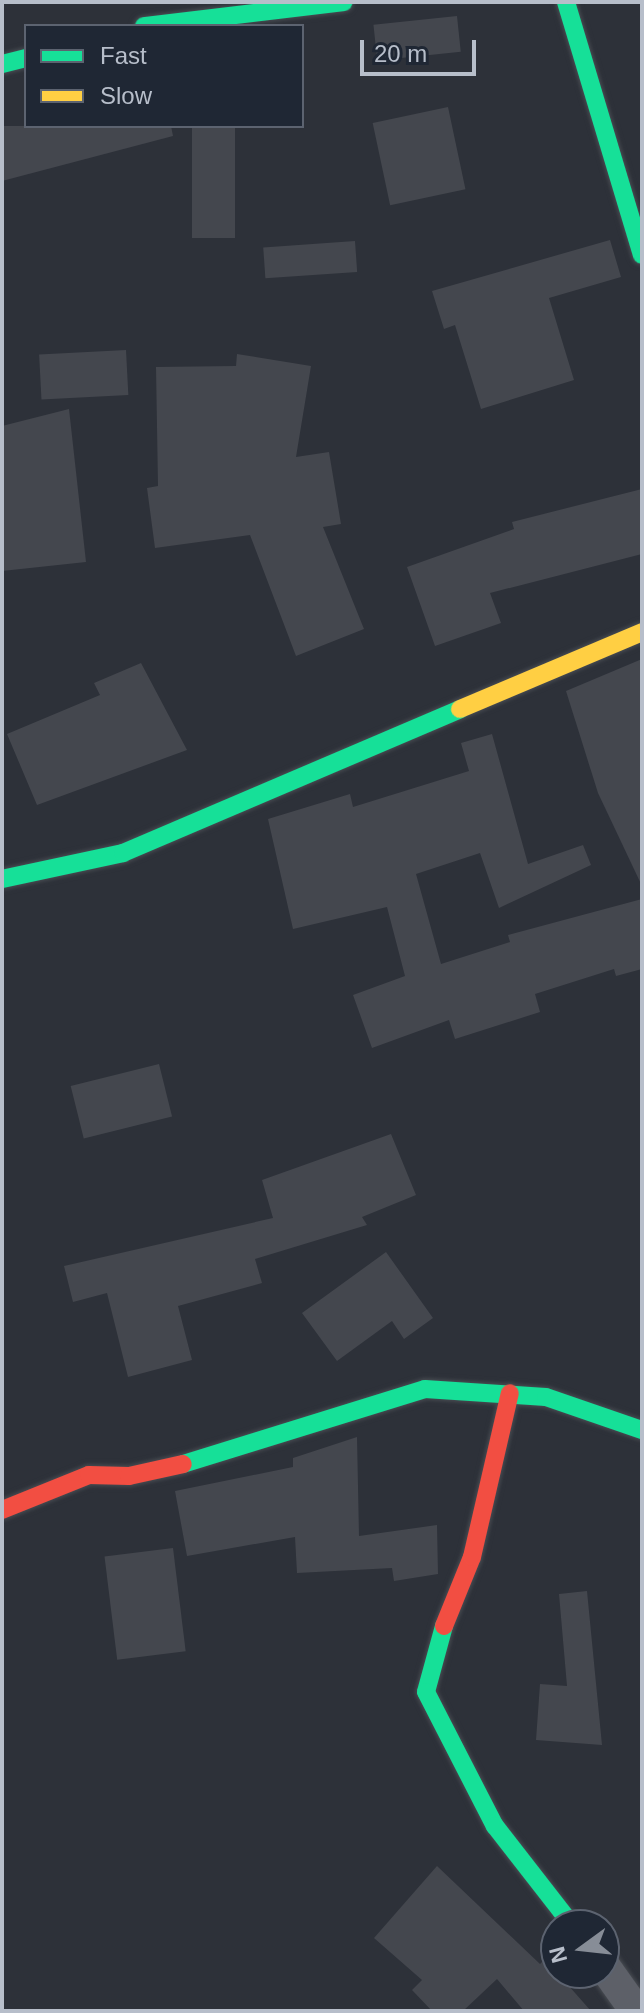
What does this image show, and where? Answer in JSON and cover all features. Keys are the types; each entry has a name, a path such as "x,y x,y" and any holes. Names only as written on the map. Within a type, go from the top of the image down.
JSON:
{"street":[{"path":"161,24 344,2"},
{"path":"566,2 642,255"},
{"path":"2,64 24,58"},
{"path":"2,879 123,853 642,632"},
{"path":"2,1510 89,1475 129,1476 223,1455 425,1389 510,1393 642,1430"},
{"path":"510,1393 472,1557 429,1662 426,1692 495,1826 560,1909"},
{"path":"620,1988 636,2011"}],"building":[{"path":"457,16 461,52 377,61 373,25"},
{"path":"448,107 465,189 390,205 373,123"},
{"path":"2,126 171,128 173,136 2,181"},
{"path":"192,128 235,128 235,238 192,238"},
{"path":"610,240 621,277 549,298 574,380 481,409 455,325 444,329 432,291"},
{"path":"355,241 357,272 265,278 263,247"},
{"path":"126,350 128,395 41,399 39,355"},
{"path":"237,354 311,366 296,457 329,452 341,524 323,527 364,629 296,656 250,535 155,548 147,488 158,486 156,367 236,366"},
{"path":"69,409 86,562 2,571 2,426"},
{"path":"642,489 642,554 490,593 501,623 435,646 407,567 514,529 512,522"},
{"path":"642,659 642,886 598,793 566,691"},
{"path":"141,663 187,750 37,805 7,734 100,695 94,683"},
{"path":"492,734 528,864 583,845 591,865 499,908 480,853 416,874 441,964 510,942 508,935 642,899 642,969 616,976 614,969 535,994 540,1012 455,1039 449,1020 372,1048 353,995 405,976 387,907 293,929 268,819 350,794 353,807 469,771 461,743"},
{"path":"159,1064 172,1116 84,1138 71,1086"},
{"path":"391,1134 416,1195 362,1217 367,1225 255,1259 262,1283 178,1306 192,1360 128,1377 107,1293 73,1302 64,1266 273,1218 262,1180"},
{"path":"386,1252 433,1318 404,1339 392,1321 337,1361 302,1313"},
{"path":"357,1437 359,1536 437,1525 438,1574 394,1581 392,1568 297,1573 295,1537 187,1556 175,1491 293,1467 293,1458"},
{"path":"173,1548 186,1651 117,1660 105,1556"},
{"path":"587,1591 602,1745 536,1740 540,1684 567,1686 559,1594"},
{"path":"437,1866 540,1964 540,1989 572,1989 591,2011 524,2011 497,1979 463,2011 432,2011 412,1990 422,1980 374,1938"}],"traffic: fast":[{"path":"161,24 344,2"},
{"path":"566,2 642,255"},
{"path":"2,64 24,58"},
{"path":"2,879 123,853 460,709"},
{"path":"183,1464 425,1389 546,1397 642,1430"},
{"path":"444,1626 426,1692 495,1826 560,1909"}],"traffic: slow":[{"path":"460,709 642,632"}],"traffic: jam":[{"path":"444,1626 472,1557 510,1393"},
{"path":"2,1510 89,1475 129,1476 183,1464"}]}
